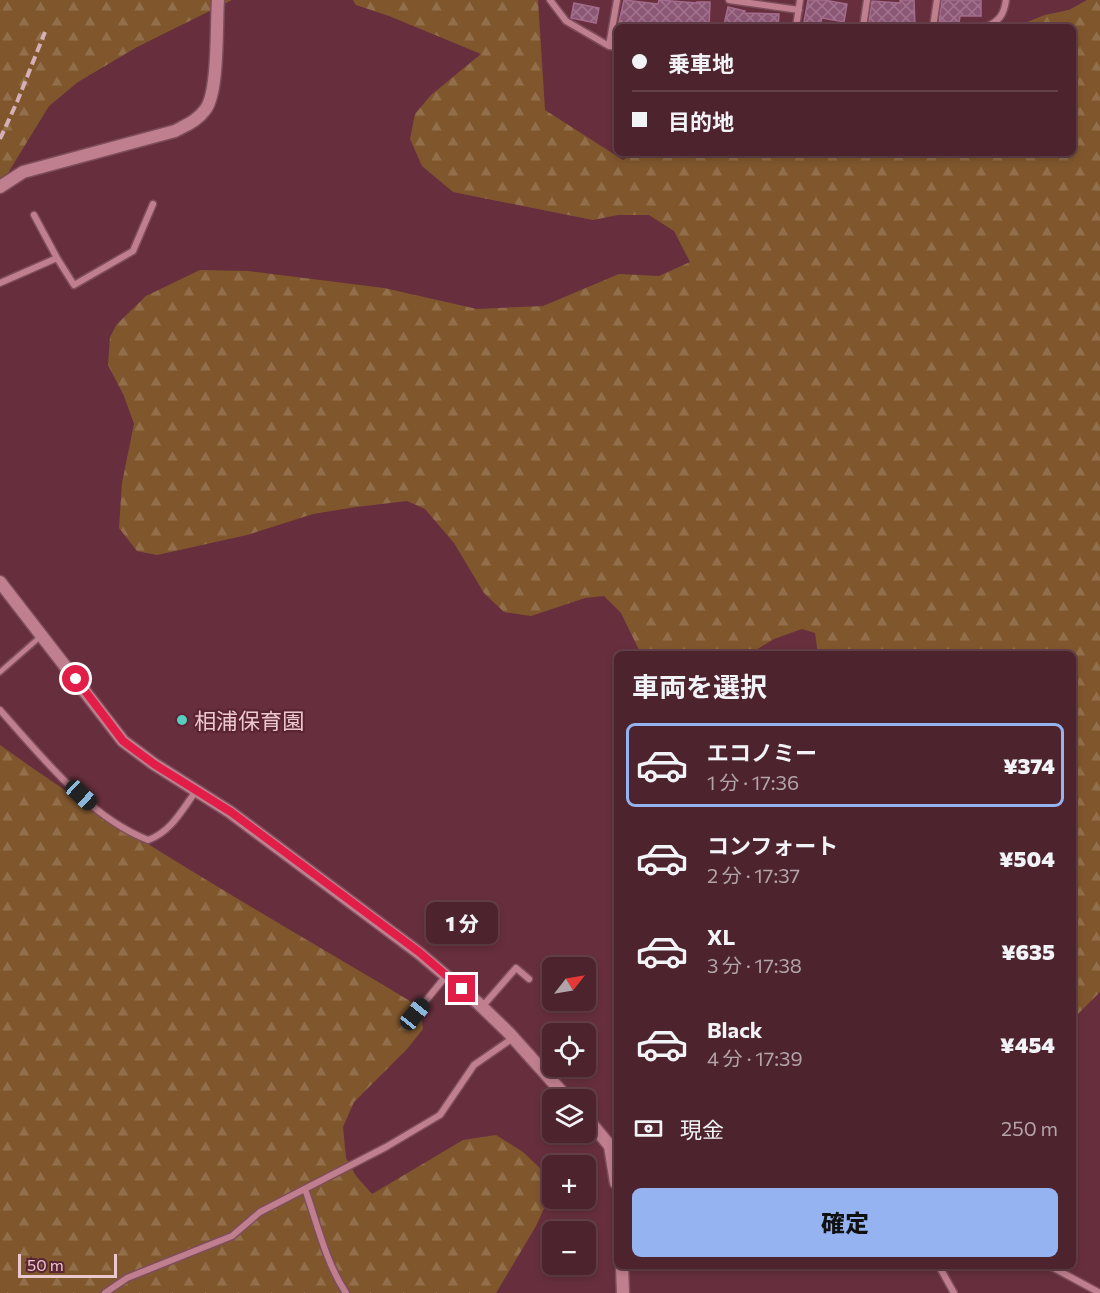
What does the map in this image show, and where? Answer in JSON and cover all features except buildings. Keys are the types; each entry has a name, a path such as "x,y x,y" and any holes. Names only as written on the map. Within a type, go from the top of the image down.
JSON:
{"street":[{"path":"0,187 23,172 175,131 195,121 207,108 213,89 218,0"},
{"path":"550,0 566,21 613,46"},
{"path":"615,24 617,0"},
{"path":"729,0 799,10"},
{"path":"797,24 800,0"},
{"path":"863,24 867,0"},
{"path":"933,24 937,0"},
{"path":"993,24 997,22 1004,11 1006,0"},
{"path":"34,215 74,285 133,251 153,204"},
{"path":"0,283 57,258"},
{"path":"0,582 123,741 231,812 419,952 482,1007 559,1089"},
{"path":"0,710 52,768 95,808 128,832 148,840 160,836 169,828 196,790"},
{"path":"482,1007 516,968 529,979"},
{"path":"415,1014 446,976"},
{"path":"105,1293 127,1278 232,1236 260,1212 386,1147 440,1115 474,1065 513,1038"},
{"path":"596,1129 610,1146 614,1171"},
{"path":"305,1189 328,1256 346,1293"},
{"path":"622,1269 623,1293"},
{"path":"941,1269 954,1293"},
{"path":"1055,1269 1100,1293"},
{"path":"1090,1288 1100,1288"}],"lane":[{"path":"0,672 42,635"}],"green space":[{"path":"0,0 232,0 137,47 78,82 49,106 0,186"},
{"path":"353,0 538,0 545,110 623,160 630,156 1076,156 1076,24 1022,24 1045,15 1069,10 1087,0 1100,0 1100,992 1076,1016 1076,651 818,651 815,633 802,629 774,639 754,651 640,651 621,613 604,596 585,598 531,616 504,612 484,593 454,543 425,509 407,501 313,514 247,535 157,555 137,551 119,528 122,483 134,424 124,396 108,365 110,337 117,324 146,296 200,270 248,271 384,288 477,309 543,306 619,274 659,276 690,262 674,231 649,215 618,215 593,220 453,192 422,166 410,139 415,114 431,95 481,54 389,16 356,5"},
{"path":"0,745 102,815 420,1007 423,1029 407,1049 354,1102 343,1127 346,1158 356,1176 372,1194 463,1140 496,1135 523,1152 542,1170 544,1209 496,1293 0,1293"}],"railway":[{"path":"0,139 45,32"}],"place":[{"name":"相浦保育園","path":"182,720"}],"route":[{"path":"76,679 123,741 154,764 231,812 419,952 462,989"}]}
